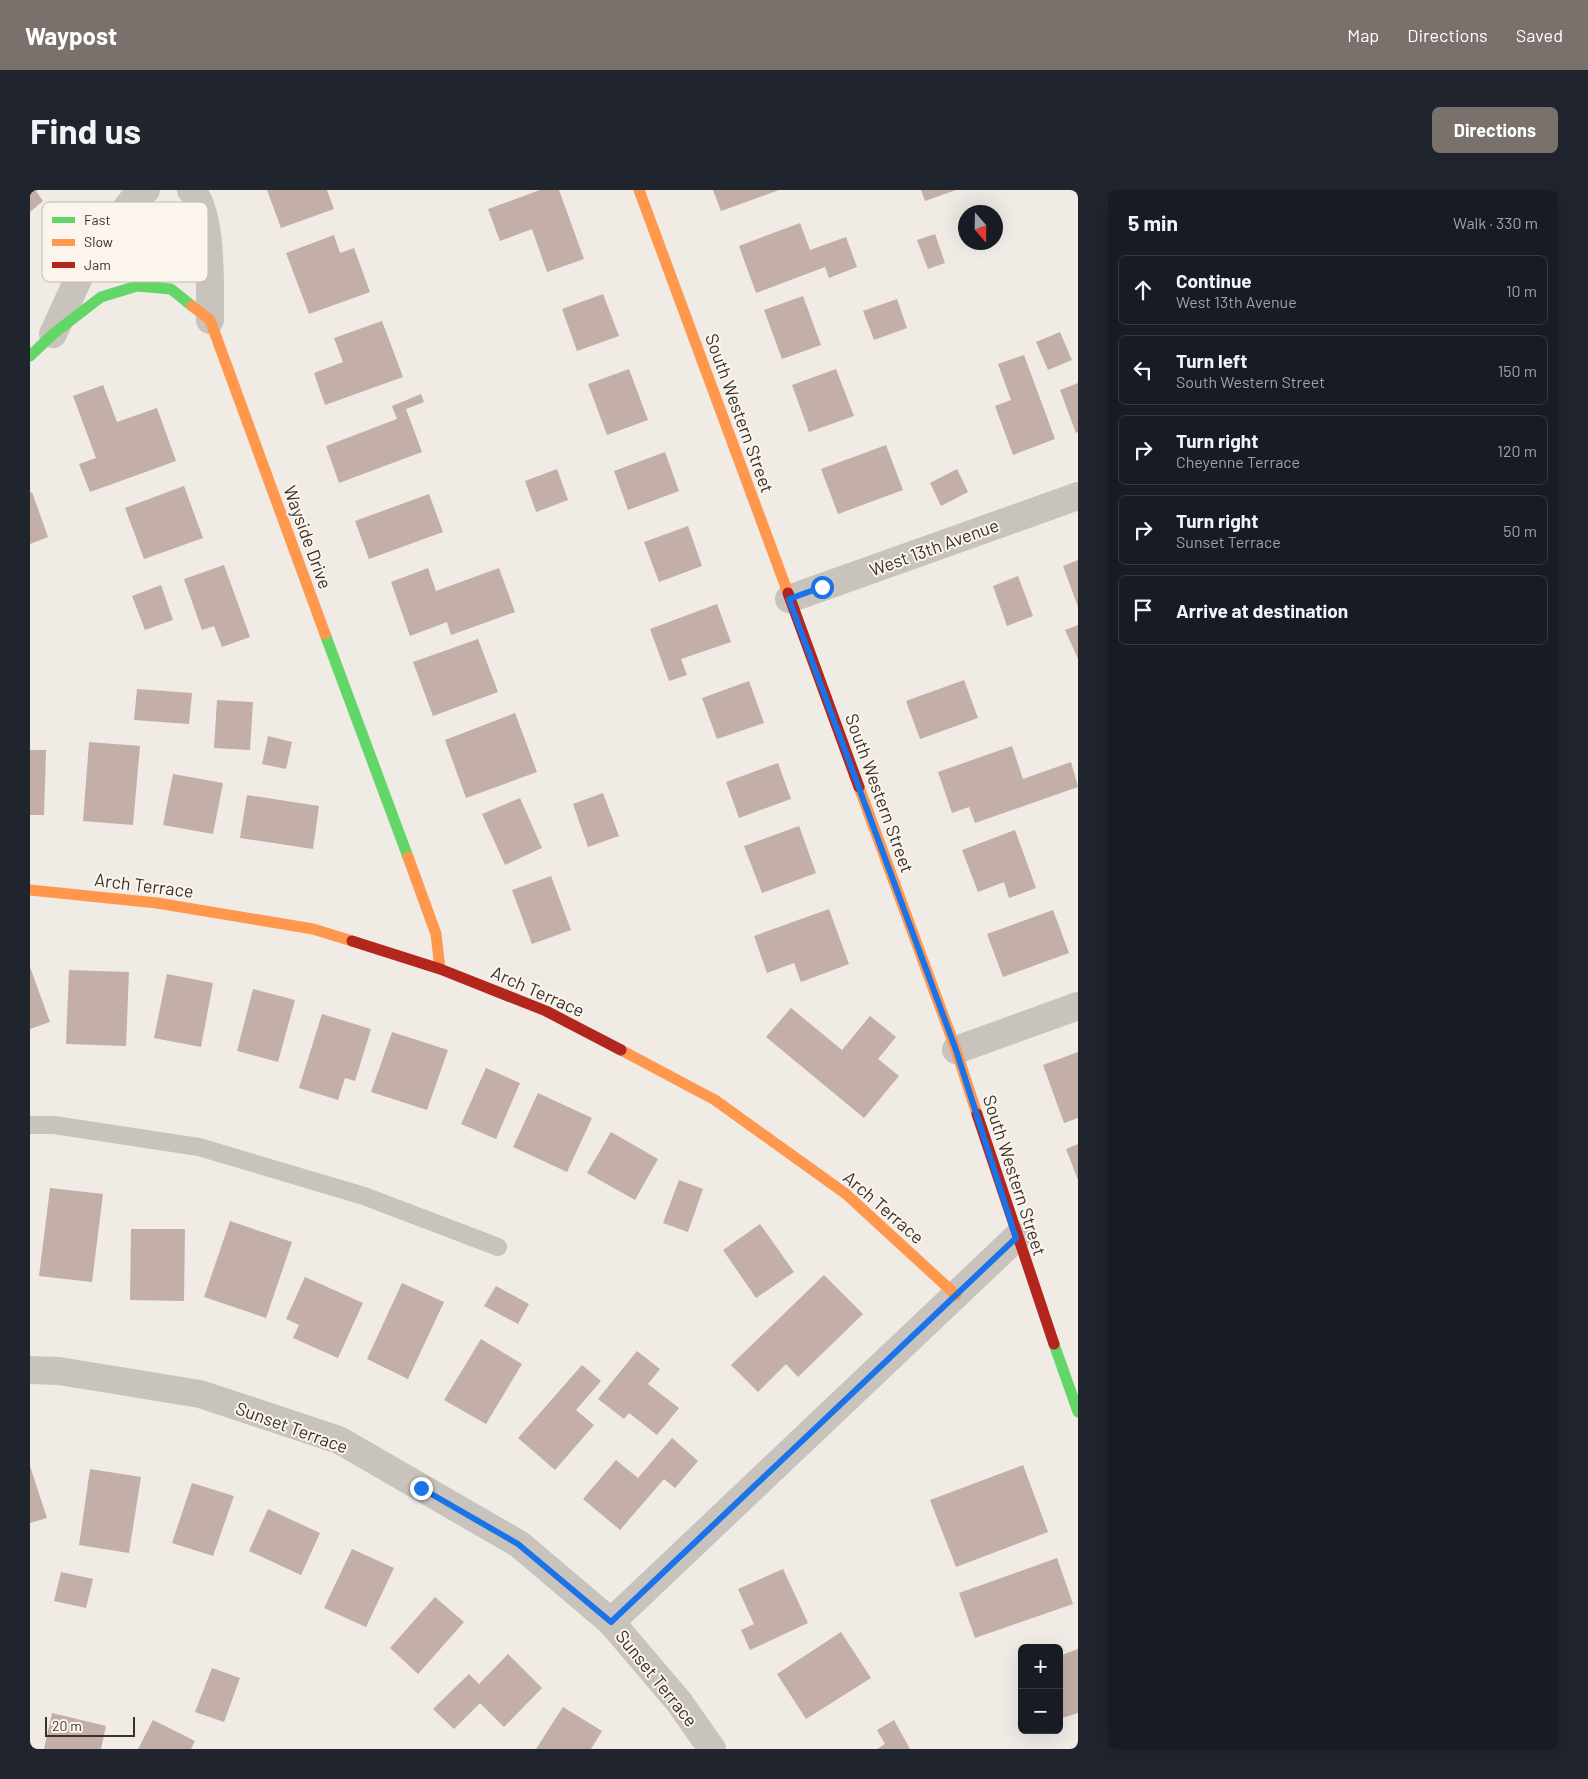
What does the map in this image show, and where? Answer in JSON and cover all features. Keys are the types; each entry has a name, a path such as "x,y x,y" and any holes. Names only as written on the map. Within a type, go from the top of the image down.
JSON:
{"street":[{"path":"131,202 146,190"},
{"path":"191,190 197,195 199,202"},
{"name":"South Western Street","path":"639,190 956,1050 1016,1238 1078,1412"},
{"path":"208,242 210,253 210,320"},
{"path":"52,334 77,282"},
{"path":"30,356 52,334 101,297 137,286 171,289 210,320"},
{"name":"Wayside Drive","path":"210,320 436,934 440,969"},
{"name":"West 13th Avenue","path":"789,599 1078,496"},
{"name":"Arch Terrace","path":"30,890 157,903 313,928 440,969 546,1011 715,1100 846,1194 956,1295"},
{"path":"956,1050 1078,1006"},
{"path":"611,1622 1016,1238"},
{"name":"Sunset Terrace","path":"30,1370 59,1371 200,1394 339,1440 518,1544 611,1622 679,1702 712,1749"}],"lane":[{"path":"30,1125 54,1125 199,1147 364,1196 498,1246"}],"building":[{"path":"30,190 37,190 43,201 30,212"},
{"path":"267,190 327,190 334,209 281,228"},
{"path":"540,190 559,190 584,259 547,272 532,229 500,241 488,209"},
{"path":"713,190 779,190 721,211"},
{"path":"921,190 956,190 925,201"},
{"path":"800,223 810,250 846,237 857,267 829,278 825,267 756,293 739,246"},
{"path":"935,234 945,263 928,269 917,240"},
{"path":"334,235 340,253 354,248 370,292 309,314 286,253"},
{"path":"603,294 619,336 577,351 562,309"},
{"path":"803,296 821,345 782,359 764,310"},
{"path":"897,299 907,328 874,340 863,311"},
{"path":"382,321 403,377 325,405 314,373 343,362 334,338"},
{"path":"1060,332 1072,360 1048,370 1036,342"},
{"path":"1024,355 1055,439 1013,455 995,406 1011,400 998,364"},
{"path":"629,369 648,420 607,435 588,384"},
{"path":"836,369 854,416 809,432 792,385"},
{"path":"1078,383 1078,432 1076,433 1060,390"},
{"path":"103,385 117,422 157,408 176,461 90,492 79,464 96,458 73,396"},
{"path":"421,394 424,402 406,409 422,452 339,483 326,446 397,419 392,406"},
{"path":"886,445 903,490 838,514 821,469"},
{"path":"665,452 679,491 628,510 614,471"},
{"path":"557,469 568,500 536,512 525,481"},
{"path":"957,469 968,492 941,506 930,483"},
{"path":"184,486 203,538 144,559 125,508"},
{"path":"32,492 48,537 30,544 30,493"},
{"path":"429,494 443,532 369,559 355,521"},
{"path":"688,526 702,566 659,582 644,542"},
{"path":"1078,560 1078,607 1063,566"},
{"path":"224,565 250,637 222,647 214,626 202,630 184,579"},
{"path":"428,568 436,591 499,568 515,612 451,635 447,622 410,636 391,582"},
{"path":"1018,576 1033,616 1007,626 993,586"},
{"path":"161,585 173,620 145,630 132,596"},
{"path":"717,604 731,642 681,659 687,675 669,681 650,629"},
{"path":"1078,625 1078,659 1065,630"},
{"path":"478,639 498,692 433,716 413,662"},
{"path":"964,680 978,718 920,739 906,701"},
{"path":"749,681 764,723 717,739 702,698"},
{"path":"137,689 192,693 189,724 134,720"},
{"path":"217,700 253,702 250,750 214,748"},
{"path":"515,713 537,772 466,798 445,740"},
{"path":"268,736 292,742 286,769 262,764"},
{"path":"89,742 140,746 133,825 83,821"},
{"path":"1012,746 1023,779 1071,762 1078,787 975,823 969,807 952,813 938,772"},
{"path":"30,750 46,750 44,815 30,815"},
{"path":"778,763 791,799 739,818 726,782"},
{"path":"173,774 223,783 213,834 163,825"},
{"path":"603,793 619,836 588,847 573,804"},
{"path":"247,795 319,806 313,849 240,838"},
{"path":"520,798 542,848 505,865 482,814"},
{"path":"799,826 816,873 762,893 744,846"},
{"path":"1015,830 1036,888 1009,898 1004,882 978,892 962,850"},
{"path":"551,876 571,930 532,944 512,890"},
{"path":"829,909 849,964 801,982 794,963 767,973 754,936"},
{"path":"1053,910 1069,953 1003,977 987,934"},
{"path":"30,967 50,1022 30,1029"},
{"path":"69,970 129,972 126,1046 66,1044"},
{"path":"167,974 213,983 201,1047 154,1038"},
{"path":"253,989 295,1000 278,1062 237,1051"},
{"path":"791,1008 842,1050 870,1016 896,1037 878,1059 899,1076 864,1118 766,1037"},
{"path":"322,1014 371,1029 355,1081 345,1078 338,1100 299,1088"},
{"path":"392,1032 448,1050 427,1110 371,1092"},
{"path":"1078,1052 1078,1118 1064,1123 1043,1065"},
{"path":"486,1068 520,1083 496,1139 461,1124"},
{"path":"538,1093 592,1118 567,1172 513,1147"},
{"path":"611,1132 658,1159 635,1200 587,1173"},
{"path":"1078,1144 1078,1180 1066,1149"},
{"path":"679,1180 703,1189 688,1232 663,1223"},
{"path":"50,1188 103,1194 92,1282 39,1276"},
{"path":"230,1221 292,1242 266,1318 204,1297"},
{"path":"760,1224 794,1272 756,1298 723,1250"},
{"path":"131,1229 185,1229 184,1301 130,1300"},
{"path":"824,1275 863,1314 798,1377 786,1364 758,1392 731,1365"},
{"path":"305,1277 363,1303 338,1358 293,1338 299,1325 286,1319"},
{"path":"402,1283 444,1302 408,1379 367,1359"},
{"path":"496,1286 529,1304 518,1324 484,1306"},
{"path":"481,1339 522,1364 486,1424 444,1400"},
{"path":"637,1351 660,1369 648,1384 679,1408 657,1435 629,1413 624,1419 598,1399"},
{"path":"582,1365 601,1381 576,1410 594,1425 555,1470 518,1438"},
{"path":"672,1438 698,1461 675,1488 664,1479 620,1530 583,1499 616,1460 638,1478"},
{"path":"1023,1465 1048,1532 956,1567 930,1500"},
{"path":"30,1466 47,1518 30,1523"},
{"path":"90,1469 141,1477 129,1553 79,1545"},
{"path":"192,1483 234,1496 213,1556 172,1543"},
{"path":"268,1509 320,1533 301,1575 249,1551"},
{"path":"352,1549 394,1568 366,1627 324,1608"},
{"path":"1057,1558 1073,1604 975,1638 959,1593"},
{"path":"783,1569 808,1623 750,1650 741,1630 754,1624 738,1589"},
{"path":"61,1572 93,1579 86,1608 54,1601"},
{"path":"435,1597 464,1622 418,1674 390,1648"},
{"path":"841,1632 871,1678 806,1719 777,1674"},
{"path":"1078,1649 1078,1713 1063,1718 1063,1689 1063,1655"},
{"path":"508,1654 542,1688 504,1727 480,1703 454,1729 433,1709 469,1674 479,1684"},
{"path":"212,1668 240,1678 224,1722 195,1712"},
{"path":"563,1707 602,1731 591,1749 536,1749"},
{"path":"52,1713 106,1726 101,1749 44,1749"},
{"path":"153,1720 195,1741 191,1749 138,1749"},
{"path":"894,1720 910,1749 877,1749 885,1744 877,1730"}],"traffic: fast":[{"path":"30,356 53,334 101,297 137,286 171,289 192,306"},
{"path":"325,634 408,857"},
{"path":"1054,1344 1078,1412"}],"traffic: slow":[{"path":"639,190 788,593"},
{"path":"192,306 210,320 325,634"},
{"path":"859,787 956,1050 977,1114"},
{"path":"408,857 436,934 440,969"},
{"path":"30,890 157,903 313,929 352,941"},
{"path":"621,1050 715,1100 846,1194 956,1295"}],"traffic: jam":[{"path":"788,593 859,787"},
{"path":"352,941 440,969 546,1011 621,1050"},
{"path":"977,1114 1054,1344"}],"route":[{"path":"421,1488 518,1544 611,1622 1016,1238 956,1050 789,599 822,587"}]}
